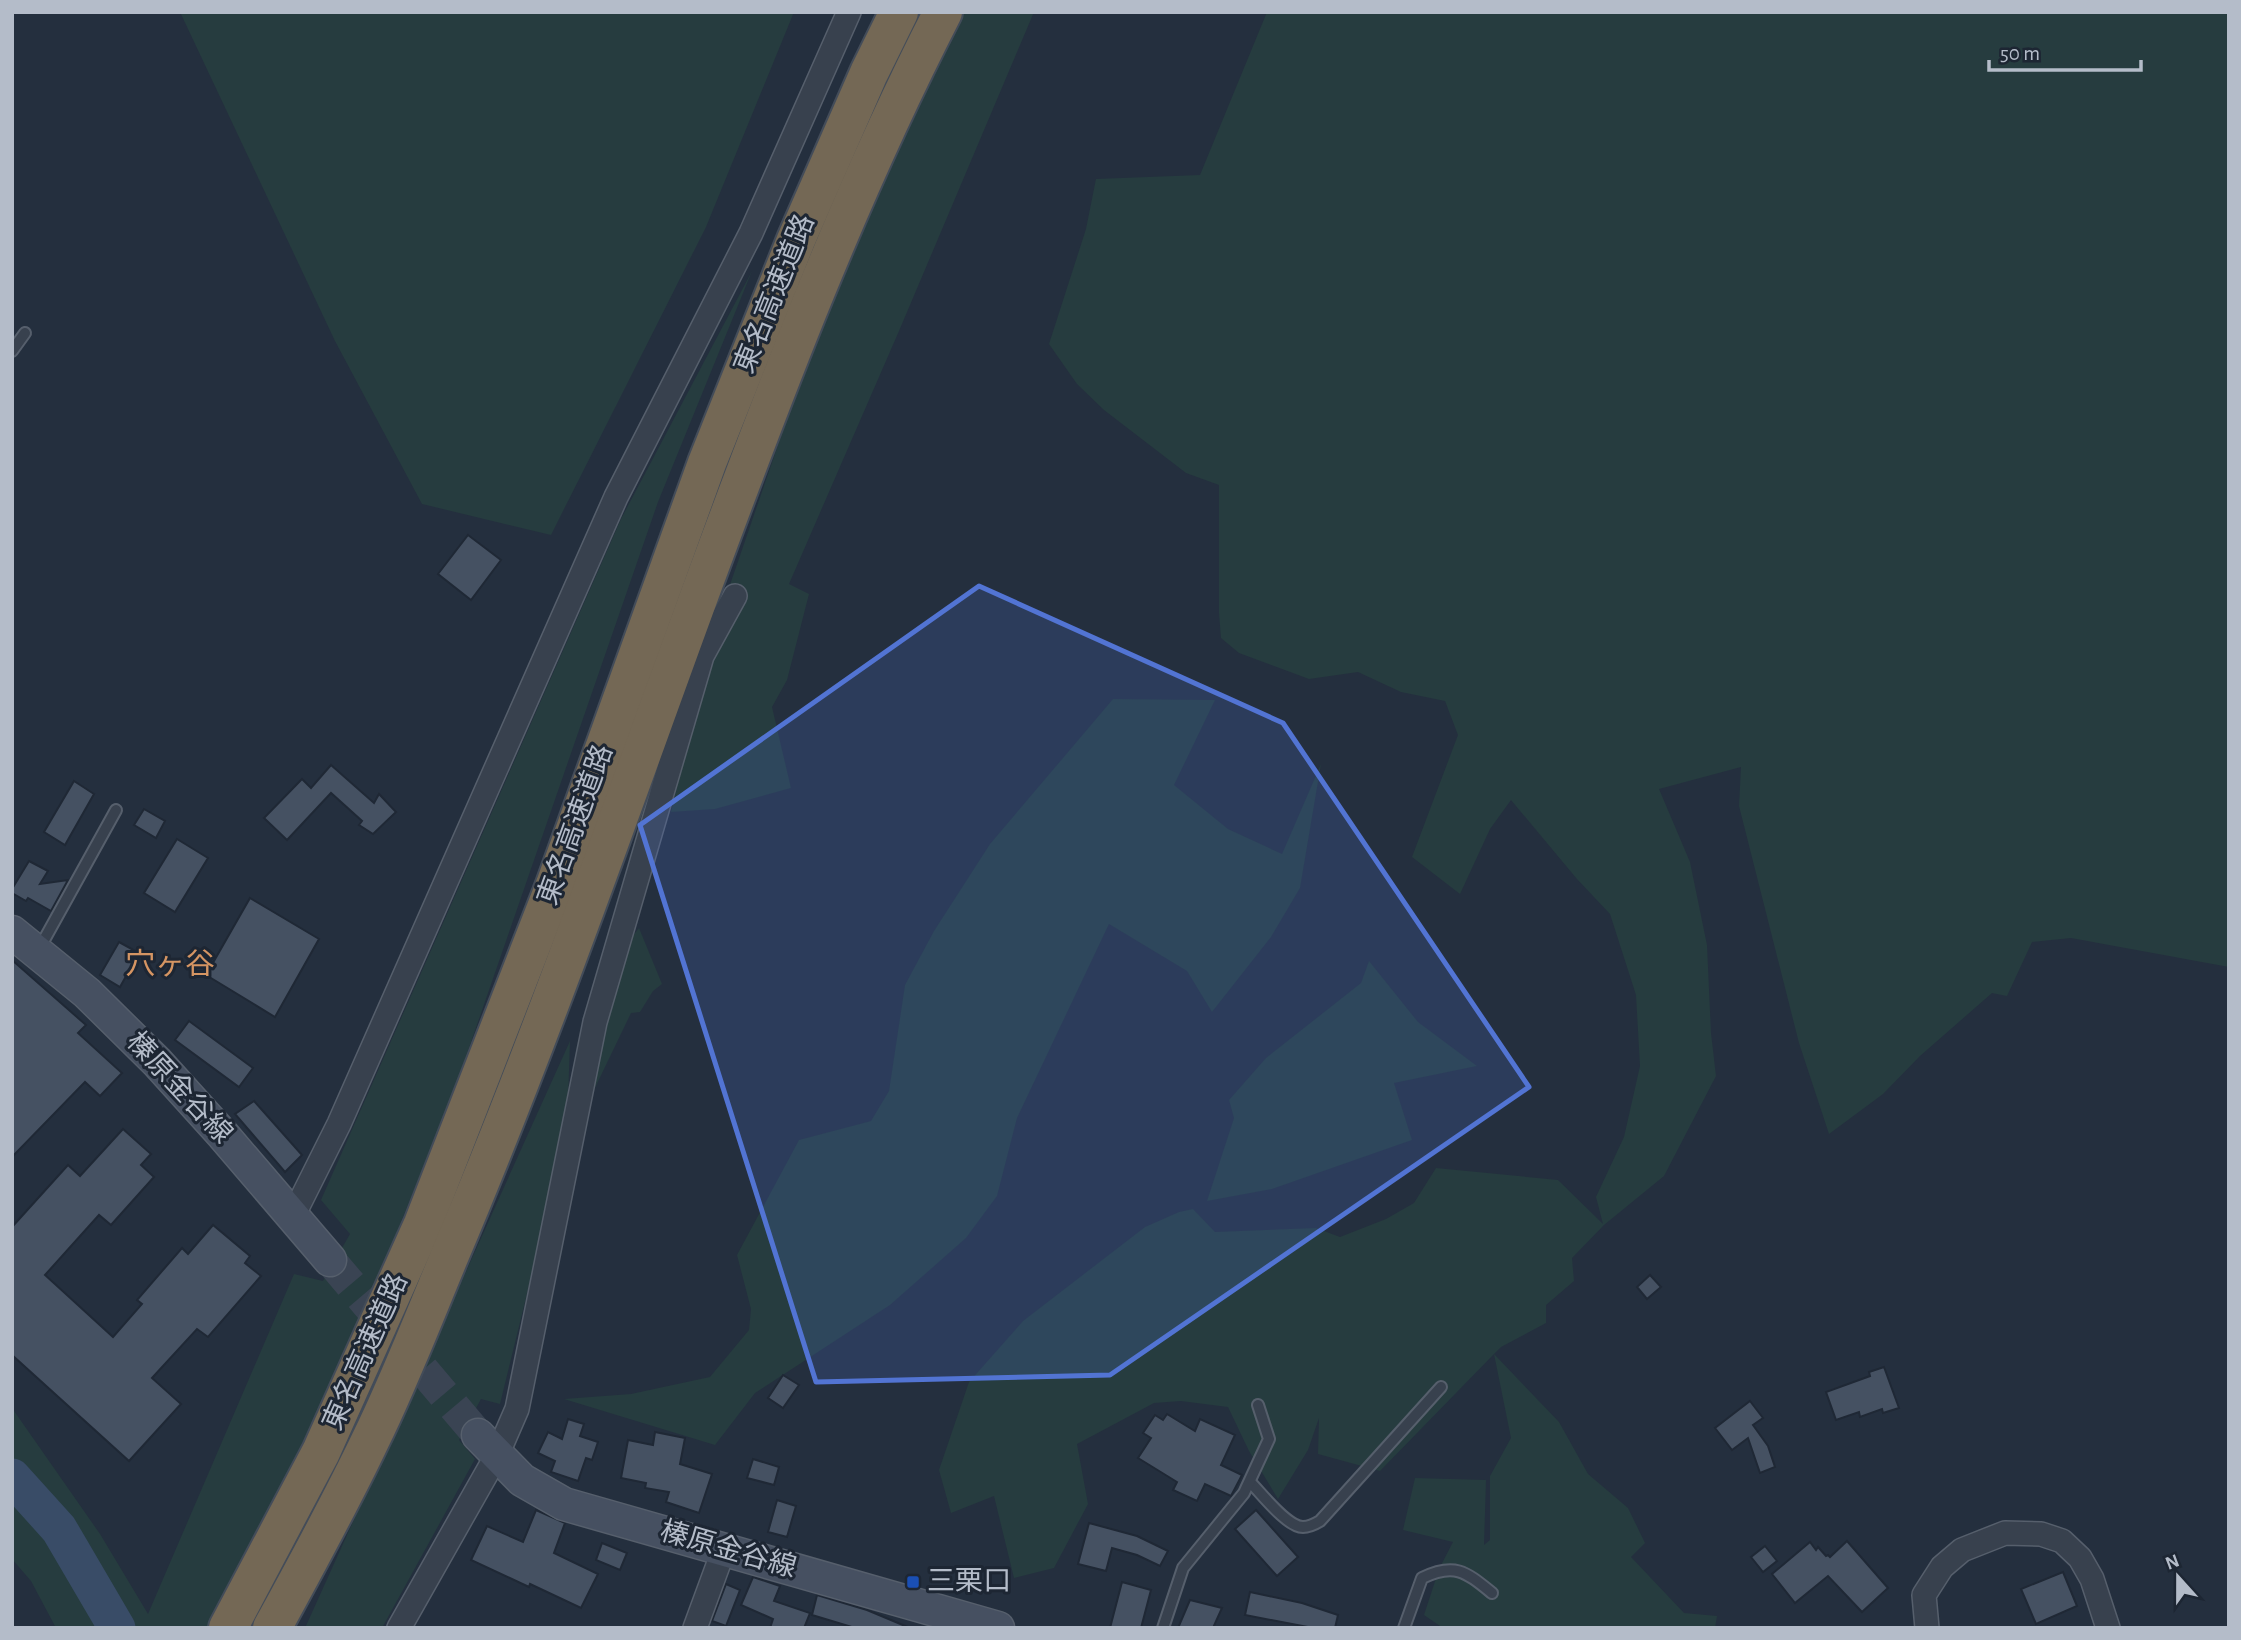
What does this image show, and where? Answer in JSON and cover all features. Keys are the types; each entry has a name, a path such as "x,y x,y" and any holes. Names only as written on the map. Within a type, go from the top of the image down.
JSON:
{"highway":[{"name":"東名高速道路","path":"229,1627 321,1452 423,1224 555,885 707,463 796,240 899,12"},
{"name":"東名高速道路","path":"272,1628 316,1549 372,1437 486,1169 561,976 746,471 796,343 885,130 943,12"}],"main road":[{"name":"榛原金谷線","path":"12,932 88,993 157,1062 330,1260"},
{"name":"榛原金谷線","path":"487,1445 522,1480 564,1504 999,1628"}],"street":[{"path":"293,1216 339,1124 615,497 751,233 849,12"},
{"path":"399,1628 487,1445 517,1409 595,1022 702,656 735,596"},
{"path":"1926,1627 1924,1595 1942,1567 1962,1550 2005,1533 2041,1534 2062,1541 2080,1558 2092,1579 2108,1628"},
{"path":"695,1628 724,1549"}],"lane":[{"path":"12,351 24,332"},
{"path":"37,952 116,810"},
{"path":"1250,1482 1288,1521 1300,1527 1311,1526 1320,1521 1441,1387"},
{"path":"1163,1628 1183,1568 1244,1493 1269,1439 1258,1405"},
{"path":"1404,1628 1422,1578 1439,1569 1466,1572 1492,1593"}],"highlighted area":[{"path":"979,586 1283,723 1529,1087 1110,1375 816,1382 640,825"}],"green space":[{"path":"180,12 794,12 706,227 551,535 422,504 335,341"},
{"path":"955,12 1034,12 789,584 809,594 787,680 772,707 791,788 715,809 671,812 712,637 800,381"},
{"path":"1267,12 2229,12 2229,967 2071,938 2032,942 2007,996 1992,993 1920,1056 1883,1094 1829,1134 1799,1043 1739,806 1741,767 1659,789 1690,862 1707,945 1716,1076 1664,1176 1604,1225 1572,1258 1574,1281 1546,1305 1546,1323 1501,1347 1380,1471 1318,1454 1319,1418 1308,1450 1278,1499 1249,1451 1228,1407 1181,1401 1154,1403 1077,1444 1088,1504 1054,1568 1014,1578 994,1496 951,1513 939,1470 969,1382 1023,1321 1145,1227 1179,1212 1193,1209 1215,1232 1316,1228 1340,1237 1386,1219 1414,1203 1436,1168 1558,1180 1603,1224 1596,1197 1624,1137 1640,1066 1636,995 1610,914 1511,800 1490,829 1460,894 1412,857 1458,735 1445,701 1401,692 1358,672 1309,679 1239,653 1221,638 1219,485 1186,473 1104,410 1077,384 1049,344 1086,229 1096,179 1200,175"},
{"path":"752,271 658,502 452,1097 328,1401 211,1628 56,1628 31,1581 12,1559 12,1408 100,1534 148,1614 294,1274 323,1281 350,1234 321,1200 621,519"},
{"path":"1113,699 1215,700 1174,785 1228,829 1282,854 1321,764 1300,888 1271,937 1212,1012 1187,971 1109,924 1017,1118 997,1196 966,1238 890,1305 755,1393 715,1445 564,1399 631,1394 710,1377 749,1330 751,1309 737,1255 799,1140 871,1121 889,1091 905,985 934,931 990,844"},
{"path":"639,928 662,984 653,991 640,1012 631,1013 592,1094 600,1030 628,942"},
{"path":"1369,961 1418,1022 1477,1066 1394,1083 1412,1140 1272,1189 1207,1201 1234,1118 1229,1100 1266,1058 1361,983"},
{"path":"570,1041 567,1130 500,1404 481,1399 459,1440 475,1459 382,1628 305,1628"},
{"path":"1494,1354 1559,1422 1588,1474 1628,1508 1645,1543 1631,1557 1684,1613 1717,1616 1715,1628 1443,1628 1424,1615 1439,1569 1453,1542 1403,1530 1415,1478 1486,1480 1484,1545 1490,1540 1490,1476 1511,1438"}],"building":[{"path":"468,535 501,560 471,600 438,574"},
{"path":"331,765 374,803 379,794 396,812 373,834 359,825 362,821 331,793 287,840 264,818 302,779 311,788"},
{"path":"74,781 94,794 65,845 44,832"},
{"path":"144,809 165,821 156,838 134,825"},
{"path":"177,839 208,858 175,912 144,893"},
{"path":"29,861 48,871 40,884 68,880 51,911 28,898 26,901 12,893"},
{"path":"250,898 319,939 275,1017 206,975"},
{"path":"119,942 139,953 120,987 100,975"},
{"path":"12,960 86,1025 78,1033 122,1073 100,1096 85,1082 12,1157"},
{"path":"189,1021 253,1068 239,1087 175,1040"},
{"path":"254,1101 302,1155 285,1172 235,1114"},
{"path":"123,1129 151,1154 141,1165 154,1177 111,1225 99,1215 45,1275 113,1337 142,1304 137,1300 182,1248 188,1254 213,1225 250,1256 245,1263 261,1276 208,1337 197,1329 152,1378 181,1404 129,1461 12,1355 12,1227 68,1165 80,1176"},
{"path":"1650,1275 1661,1287 1647,1299 1637,1287"},
{"path":"1884,1367 1899,1408 1883,1413 1882,1409 1860,1417 1859,1412 1836,1420 1826,1392 1870,1376 1869,1372"},
{"path":"783,1375 799,1385 783,1408 768,1398"},
{"path":"1750,1401 1763,1418 1753,1425 1768,1446 1775,1467 1760,1473 1748,1438 1732,1450 1715,1428"},
{"path":"1167,1414 1195,1431 1200,1419 1235,1435 1221,1465 1242,1475 1231,1496 1205,1484 1197,1501 1173,1490 1177,1482 1138,1458 1151,1438 1143,1433 1155,1415 1163,1420"},
{"path":"568,1419 584,1424 580,1436 598,1442 592,1460 586,1458 578,1481 551,1472 555,1461 538,1453 548,1432 562,1439"},
{"path":"655,1432 685,1438 680,1464 712,1474 699,1513 666,1502 669,1492 645,1488 646,1483 621,1478 628,1440 653,1445"},
{"path":"753,1459 779,1467 774,1485 747,1478"},
{"path":"777,1500 796,1506 787,1537 768,1532"},
{"path":"536,1510 565,1523 554,1553 598,1574 581,1608 471,1560 487,1526 523,1542"},
{"path":"1256,1510 1298,1557 1277,1576 1235,1529"},
{"path":"1089,1523 1137,1536 1168,1551 1160,1566 1137,1555 1112,1548 1106,1571 1078,1564"},
{"path":"1847,1541 1888,1588 1862,1612 1828,1576 1795,1603 1772,1574 1810,1542 1816,1550 1818,1547 1830,1557"},
{"path":"602,1543 627,1553 620,1570 596,1560"},
{"path":"1765,1546 1777,1561 1763,1572 1751,1557"},
{"path":"2063,1572 2077,1606 2036,1624 2021,1589"},
{"path":"753,1577 780,1586 774,1601 810,1613 804,1628 770,1628 773,1619 741,1605"},
{"path":"1122,1582 1151,1590 1141,1628 1110,1628"},
{"path":"726,1584 740,1590 726,1626 712,1621"},
{"path":"1250,1592 1302,1603 1338,1615 1335,1628 1313,1628 1245,1615"},
{"path":"817,1595 867,1610 910,1628 855,1628 812,1615"},
{"path":"1190,1600 1222,1608 1213,1628 1178,1628"}],"waterway":[{"path":"12,1477 59,1529 117,1628"}],"tunnel":[{"path":"330,1260 478,1435"}],"place":[{"name":"三栗口","path":"913,1582"}],"district":[{"name":"穴ヶ谷","path":"170,965"}]}
